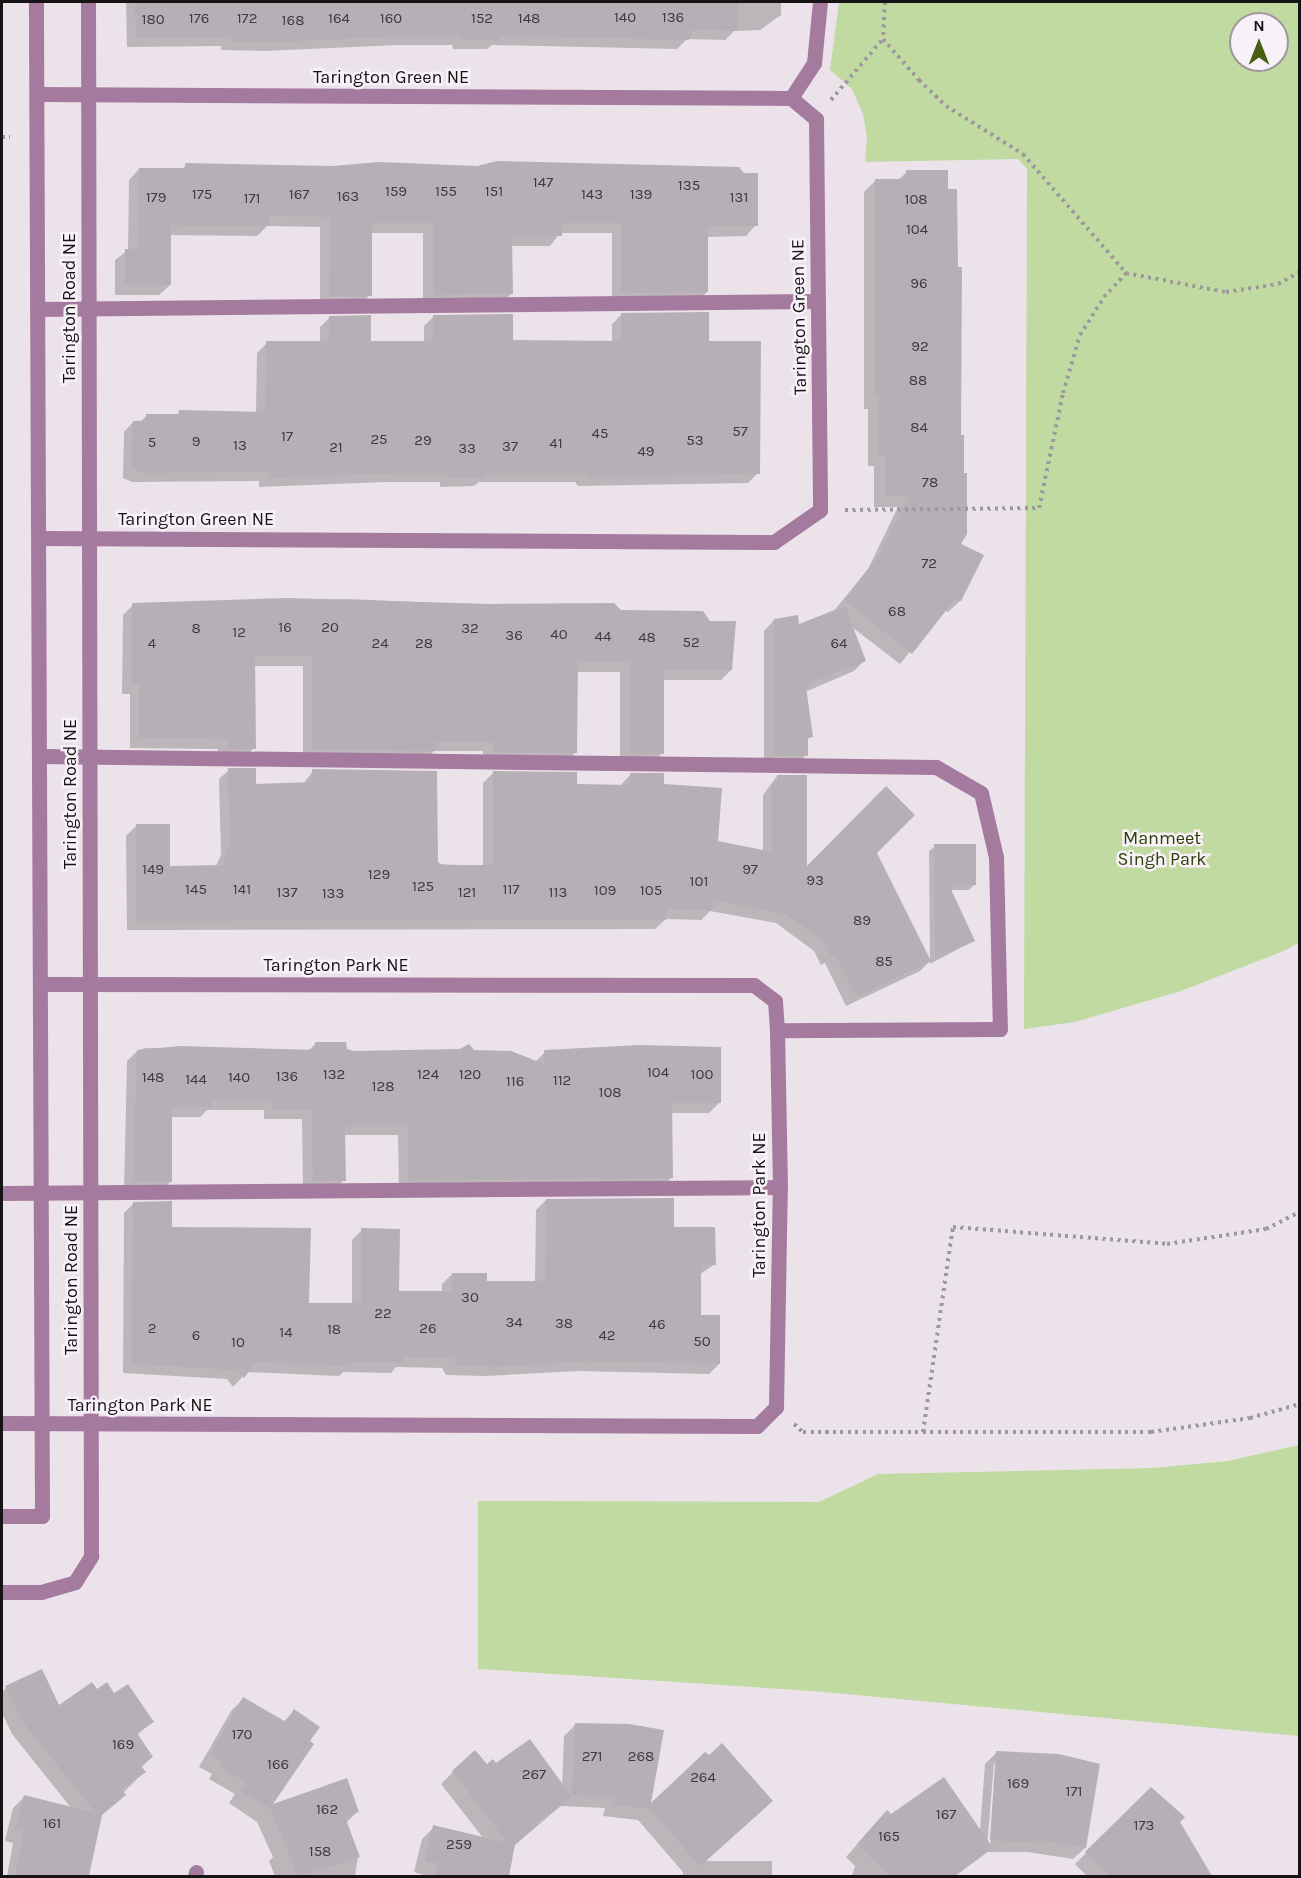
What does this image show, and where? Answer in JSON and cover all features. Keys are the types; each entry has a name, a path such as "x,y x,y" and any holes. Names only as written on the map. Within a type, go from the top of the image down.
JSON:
{"street":[{"name":"Tarington Road NE","path":"2,1516 42,1516 36,2"},
{"name":"Tarington Road NE","path":"2,1592 41,1592 75,1582 91,1556 88,2"},
{"path":"816,119 791,98 814,63 820,2"},
{"name":"Tarington Green NE","path":"37,94 791,98"},
{"name":"Tarington Green NE","path":"39,538 774,542 820,510 816,119"},
{"path":"38,309 89,311 818,301"},
{"path":"40,756 89,754 936,767 981,793 996,857 1000,1029 777,1030"},
{"name":"Tarington Park NE","path":"2,1423 757,1426 776,1407 780,1187 777,1030 775,1001 754,985 41,984"},
{"path":"2,1193 780,1187"}],"path":[{"path":"816,119 883,39 885,2"},
{"path":"883,39 946,106 1023,154 1126,273 1226,292 1278,284 1299,272"},
{"path":"2,137 9,137"},
{"path":"820,510 1040,508 1063,393 1080,335 1104,297 1126,273"},
{"path":"923,1432 953,1227 1167,1244 1266,1229 1299,1212"},
{"path":"776,1407 803,1432 1151,1432 1250,1418 1299,1404"}],"green space":[{"name":"Manmeet Singh Park","path":"839,2 1299,2 1300,942 1286,950 1181,991 1075,1022 1024,1029 1027,169 1018,159 865,162 867,138 863,114 852,89 830,70"},
{"path":"1299,1445 1299,1736 813,1691 478,1669 478,1501 819,1502 878,1474 1153,1468 1228,1461"}],"building":[{"path":"135,2 738,2 738,28 736,31 692,30 689,40 503,36 498,40 463,40 461,36 409,36 275,42 230,41 230,37 136,38"},
{"path":"497,161 739,167 744,173 758,173 758,226 708,226 708,292 621,293 621,223 562,223 562,236 512,236 513,294 433,295 433,223 372,223 372,296 329,296 330,217 269,216 269,226 171,225 171,285 125,285 125,249 138,249 139,168 186,168 185,163 332,166 379,162 477,166"},
{"path":"906,170 948,170 948,189 957,189 958,267 962,267 961,435 964,435 964,473 967,473 967,534 961,544 984,555 961,601 955,599 912,654 844,600 879,555 909,496 885,496 885,455 879,455 879,397 875,397 875,179 906,179"},
{"path":"709,312 709,341 761,341 760,474 588,477 585,473 486,473 486,477 449,478 449,473 396,473 269,478 269,472 143,473 132,468 133,421 146,421 146,414 179,414 179,410 265,412 266,341 329,341 329,316 371,315 371,341 433,341 433,315 513,314 513,340 621,341 621,313"},
{"path":"288,598 489,604 614,603 621,610 703,611 710,621 736,621 732,670 664,670 664,754 630,753 630,662 578,662 577,753 493,752 493,742 436,742 436,751 312,750 312,656 255,656 256,749 227,749 227,739 139,738 139,684 132,684 132,603"},
{"path":"845,606 866,661 809,683 806,687 813,737 808,738 808,756 774,755 774,619 798,615 799,624"},
{"path":"228,768 256,768 256,784 312,782 312,769 437,771 438,862 442,865 493,865 493,771 577,772 577,784 630,785 630,773 664,773 664,784 722,788 718,841 772,852 772,783 778,783 777,775 807,775 807,866 886,786 915,815 877,853 931,961 856,997 835,954 831,956 823,941 786,914 713,900 712,910 667,909 666,920 136,921 136,824 170,824 170,866 224,865 226,848 230,848"},
{"path":"934,844 976,844 976,885 949,885 975,941 935,959"},
{"path":"315,1042 346,1042 347,1049 354,1051 460,1049 469,1044 474,1050 511,1051 544,1064 544,1050 640,1045 721,1047 721,1103 672,1103 673,1178 408,1180 408,1125 354,1125 345,1128 346,1181 313,1181 312,1110 273,1110 273,1101 212,1101 212,1107 172,1107 172,1182 133,1182 137,1050 180,1046 315,1050"},
{"path":"674,1198 674,1227 715,1227 716,1265 701,1265 701,1315 720,1315 720,1364 589,1361 496,1367 456,1365 453,1358 403,1357 402,1363 351,1362 351,1366 256,1362 244,1378 237,1370 132,1364 133,1202 172,1201 172,1227 311,1228 309,1303 361,1303 361,1228 400,1229 399,1291 452,1291 452,1273 487,1273 487,1281 545,1281 546,1199"},
{"path":"42,1669 59,1705 92,1682 97,1689 107,1682 114,1693 128,1684 154,1722 137,1733 153,1757 141,1766 146,1772 121,1789 126,1795 102,1815 89,1876 15,1876 24,1832 15,1829 24,1795 96,1813 23,1722 5,1686"},
{"path":"243,1697 286,1722 294,1709 320,1727 310,1741 314,1744 273,1804 347,1778 359,1812 345,1817 360,1857 298,1876 270,1808 240,1791 246,1782 220,1767 222,1762 210,1755"},
{"path":"575,1723 629,1724 664,1730 651,1803 705,1752 709,1755 722,1743 773,1801 700,1866 650,1809 614,1805 616,1797 572,1795"},
{"path":"530,1739 572,1797 536,1823 538,1825 515,1845 509,1876 435,1876 438,1863 425,1861 433,1825 508,1843 452,1771 475,1750 487,1764 493,1759 496,1763"},
{"path":"996,1751 1059,1754 1100,1764 1086,1848 1038,1840 1038,1843 990,1840"},
{"path":"944,1777 993,1848 955,1876 890,1876 857,1844 887,1810 891,1814"},
{"path":"1151,1787 1185,1817 1180,1822 1212,1876 1110,1876 1085,1852"}]}
